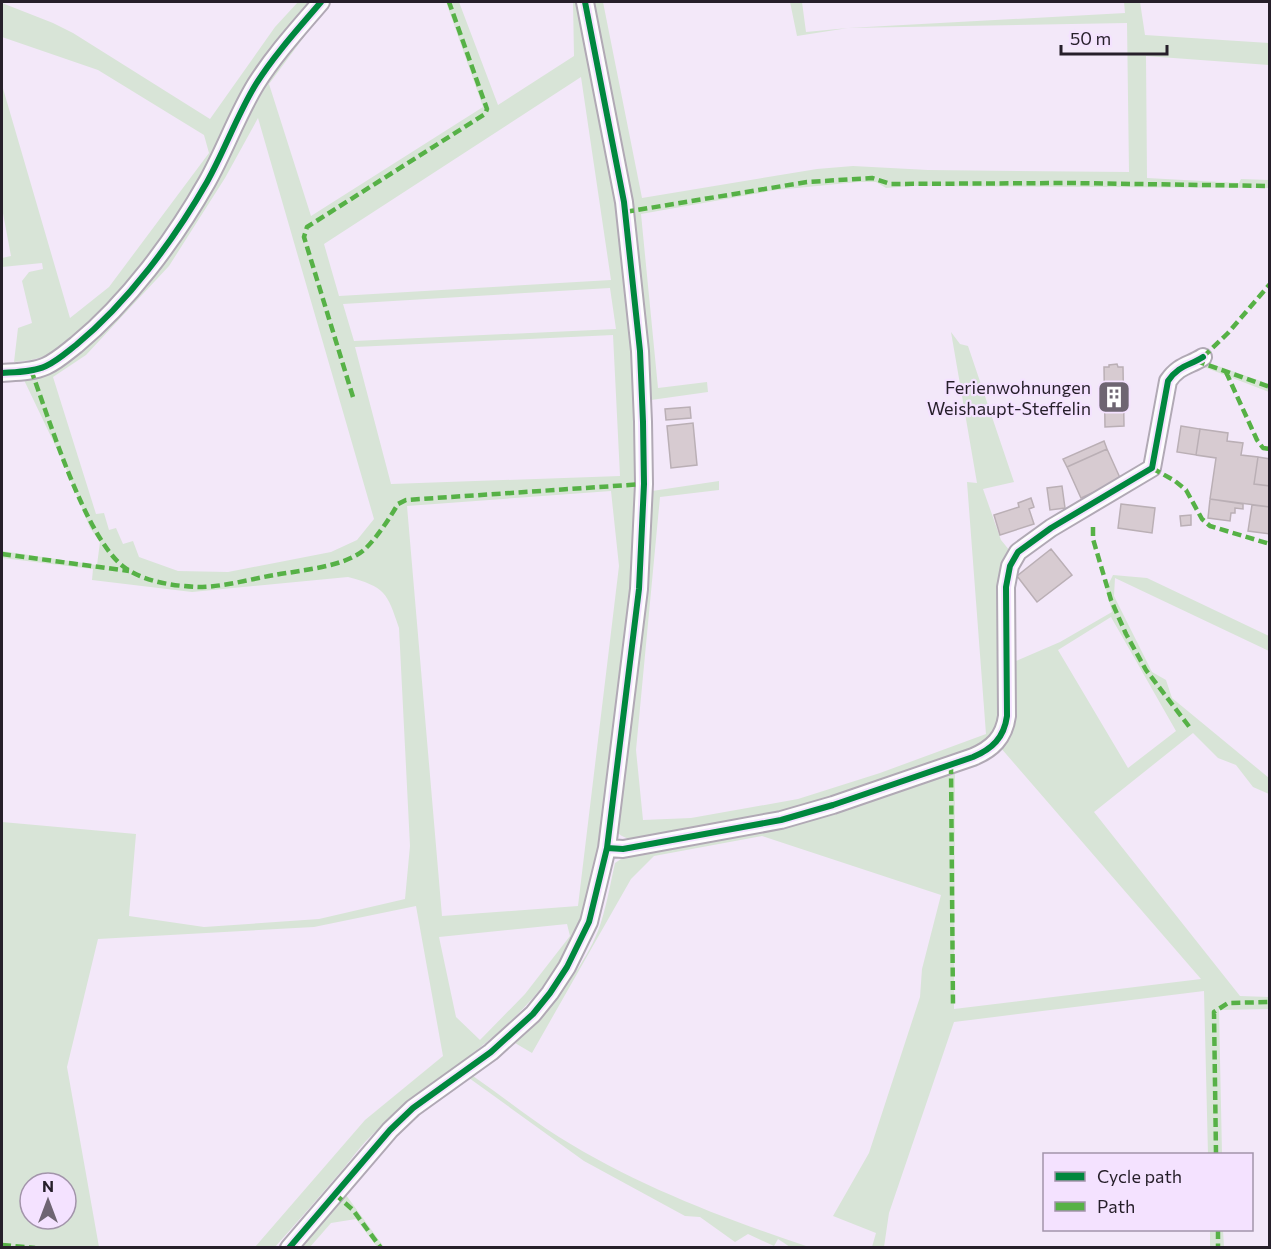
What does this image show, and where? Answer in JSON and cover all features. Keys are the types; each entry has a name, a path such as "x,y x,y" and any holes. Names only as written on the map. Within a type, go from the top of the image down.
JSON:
{"street":[{"path":"2,373 46,366 92,332 129,291 173,235 207,181 245,103 274,56 321,2"},
{"path":"289,1248 390,1130 413,1107 491,1052 516,1031 550,993 567,967 590,922 607,848 639,589 644,484 640,351 624,202 585,2"},
{"path":"607,848 623,849 781,820 833,805 972,757 993,746 1004,731 1007,716 1006,587 1014,559 1018,552 1051,528 1152,468 1168,381 1183,366 1203,357"}],"green space":[{"path":"298,2 313,2 185,205 119,292 77,335 53,352 14,362 18,328 32,323 22,281 29,272 43,269 42,263 2,267 2,258 11,256 2,208 2,85 70,318 109,287 209,153 204,135 98,70 2,37 2,3 73,33 210,119 275,27"},
{"path":"324,2 330,2 269,84 311,216 483,107 446,2 459,2 498,105 574,56 573,2 581,2 612,175 626,281 636,384 638,449 635,561 605,831 581,923 562,959 540,989 516,1016 489,1040 402,1108 369,1138 275,1247 255,1247 365,1120 443,1056 416,906 314,927 98,939 67,1067 99,1247 2,1247 2,822 136,834 129,916 204,927 319,919 405,899 410,846 399,628 391,606 383,593 370,584 348,577 192,592 92,580 93,569 2,558 2,551 97,565 100,542 90,528 65,466 21,377 107,323 255,99","holes":["581,77 611,280 339,296 324,244","258,118 374,519 357,540 331,552 228,572 178,571 139,557 133,541 123,544 116,528 109,530 104,513 96,514 53,377 86,355 169,266 225,178","610,288 616,329 354,341 343,304","613,335 620,476 391,484 355,347","611,491 619,566 578,906 442,916 407,506","567,924 570,936 525,994 480,1040 456,1017 439,937"]},
{"path":"592,2 603,2 642,198 817,169 853,166 928,170 1129,172 1127,23 848,28 1125,13 1124,2 1140,2 1145,35 1269,43 1269,65 1146,56 1147,178 1239,183 1241,179 1269,180 1269,188 910,186 886,188 876,182 858,182 776,190 641,214 658,388 707,382 708,392 651,400 633,214 625,163"},
{"path":"790,2 802,2 806,32 848,28 797,36"},
{"path":"951,332 960,344 968,346 1014,482 983,489 1001,540 1010,551 1002,717 991,738 967,752 791,810 646,838 630,839 620,835 617,832 642,641 652,491 719,481 719,490 660,497 636,750 643,820 691,818 798,799 880,773 986,734 967,482 977,483"},
{"path":"1201,360 1269,384 1269,392 1196,364"},
{"path":"1113,575 1147,578 1269,636 1269,651 1115,578 1114,596 1152,672 1166,680 1172,698 1269,778 1269,794 1253,787 1236,765 1218,758 1193,733 1094,812 1240,996 1269,997 1269,1009 1219,1010 1222,1153 1208,1153 1204,991 954,1022 889,1213 884,1247 872,1247 876,1233 833,1216 869,1153 920,997 922,969 941,895 762,836 654,856 631,879 532,1053 515,1043 562,991 591,947 606,906 615,863 624,857 955,768 954,1009 1201,979 1000,747 1009,664 1060,642 1112,612 1106,589","holes":["1111,617 1176,731 1128,768 1058,650"]},
{"path":"473,1076 559,1137 618,1170 712,1212 809,1247 790,1247 778,1239 774,1246 748,1234 735,1242 700,1217 685,1216 584,1161 469,1078"},
{"path":"346,1195 384,1247 377,1247 356,1219 331,1223 310,1247 300,1247"},
{"path":"1210,1231 1223,1231 1224,1247 1210,1247"}],"building":[{"name":"Ferienwohnungen Weishaupt-Steffelin","path":"1117,364 1118,367 1123,367 1124,426 1105,427 1104,367"},
{"path":"690,407 691,418 666,420 665,409"},
{"path":"693,423 697,465 671,468 667,426"},
{"path":"1181,426 1200,429 1196,455 1177,452"},
{"path":"1200,429 1228,433 1227,441 1243,443 1241,455 1258,457 1254,484 1270,486 1270,507 1210,499 1216,458 1196,455"},
{"path":"1104,441 1107,449 1067,467 1063,459"},
{"path":"1107,449 1121,480 1081,498 1067,467"},
{"path":"1258,457 1270,459 1270,486 1254,484"},
{"path":"1062,486 1065,508 1050,510 1047,488"},
{"path":"1031,498 1034,507 1029,509 1034,524 1000,535 994,515 1019,507 1018,503"},
{"path":"1210,499 1243,504 1243,509 1235,508 1235,513 1231,513 1230,521 1208,518"},
{"path":"1121,504 1155,508 1152,533 1118,528"},
{"path":"1252,505 1270,507 1270,534 1248,531"},
{"path":"1191,515 1191,525 1181,526 1180,516"},
{"path":"1051,549 1072,575 1037,602 1017,576"}],"marked path":[{"path":"353,397 304,237 307,227 485,114 487,109 449,2"},
{"path":"625,212 807,182 872,178 891,184 1071,183 1270,186"},
{"path":"1203,357 1228,333 1270,284"},
{"path":"1196,361 1270,387"},
{"path":"31,370 70,476 96,531 110,552 124,567 150,580 169,584 217,586 336,564 366,548 398,504 406,500 644,484"},
{"path":"1226,372 1257,440 1263,448 1270,449"},
{"path":"1152,468 1186,490 1202,519 1210,526 1270,544"},
{"path":"1093,527 1093,539 1111,600 1126,634 1146,670 1191,729"},
{"path":"2,554 129,571"},
{"path":"951,765 953,1006"},
{"path":"1216,1153 1214,1012 1228,1003 1270,1002"},
{"path":"335,1194 353,1210 381,1248"},
{"path":"1218,1231 1218,1248"},
{"path":"2,1245 35,1248"}],"cycle path":[{"path":"2,373 36,369 54,362 95,328 132,290 165,248 194,204 263,73 321,2"},
{"path":"289,1248 390,1130 413,1108 491,1052 533,1014 550,993 567,967 589,922 607,848 639,589 644,484 643,422 640,351 624,202 585,2"},
{"path":"607,848 623,849 781,820 833,805 973,757 996,742 1003,731 1007,716 1006,587 1010,566 1018,552 1051,528 1152,468 1168,381 1180,369 1203,357"}],"place":[{"name":"Ferienwohnungen Weishaupt-Steffelin","path":"1114,397"}]}
